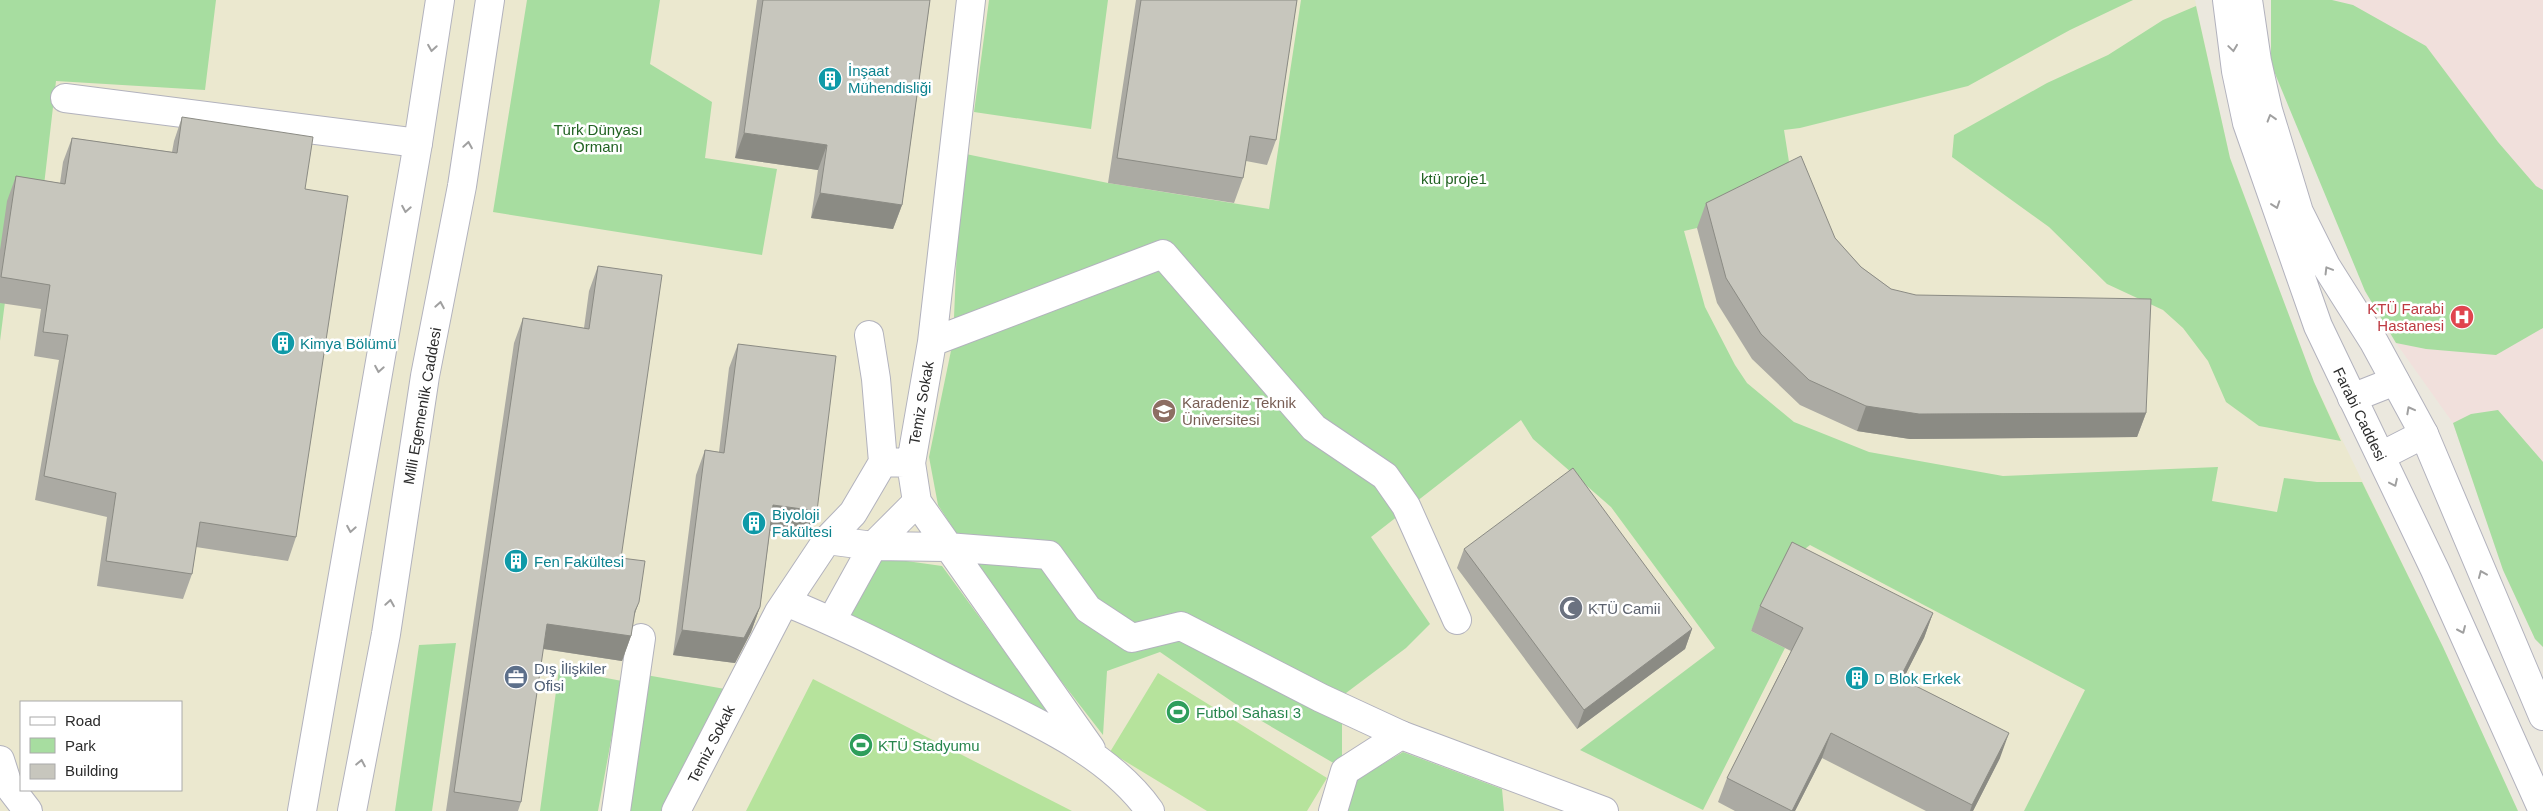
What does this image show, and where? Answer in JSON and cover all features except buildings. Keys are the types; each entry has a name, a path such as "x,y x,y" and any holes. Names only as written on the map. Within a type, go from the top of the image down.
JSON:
{"street":[{"path":"302,811 418,143 440,0"},
{"name":"Milli Egemenlik Caddesi","path":"352,811 386,634 425,376 462,186 490,0"},
{"name":"Temiz Sokak","path":"676,811 786,602 827,540 853,513 883,462 911,463 932,342 971,0"},
{"name":"Farabi Caddesi","path":"2226,0 2236,71 2247,123 2318,326 2381,456 2543,811"},
{"path":"2248,0 2257,61 2266,102 2299,212 2326,266 2374,342 2424,434 2543,716"},
{"path":"66,98 418,143"},
{"path":"932,342 1163,254 1314,428 1385,476 1406,506 1457,620"},
{"path":"868,335 876,379 883,462"},
{"path":"2352,398 2395,381"},
{"path":"2381,456 2424,434"},
{"path":"911,463 917,502 1100,763"},
{"path":"832,620 873,546 917,502"},
{"path":"827,540 873,546 947,547 1049,555 1088,609 1132,638 1181,626 1321,698 1401,735 1604,811"},
{"path":"786,602 832,620 1055,733 1100,763 1140,797 1150,811"},
{"path":"616,811 641,638"},
{"path":"2515,653 2543,678"},
{"path":"1333,811 1345,771 1401,735"},
{"path":"0,760 8,785 28,811"}],"shaded area":[{"name":"Karadeniz Teknik Üniversitesi","path":"0,0 2195,0 2230,158 2314,382 2443,647 2518,811 0,811"},
{"name":"KTÜ Farabi Hastanesi","path":"2271,0 2543,0 2543,647 2535,639 2503,570 2453,423 2396,343 2365,291"}],"green space":[{"path":"0,0 216,0 205,90 56,81 43,194 19,192 0,341"},
{"name":"Türk Dünyası Ormanı","path":"527,0 660,0 650,64 712,102 705,158 777,169 762,255 493,212"},
{"path":"989,0 1108,0 1091,129 974,112"},
{"name":"ktü proje1","path":"1301,0 2133,0 2070,30 1968,86 1800,128 1784,130 1792,181 1697,228 1684,231 1705,307 1735,365 1747,383 1794,422 1869,452 2003,476 2218,467 2212,501 2277,512 2284,478 2317,482 2362,482 2443,647 2518,811 2024,811 2085,690 1810,545 1783,566 1751,631 1785,648 1703,810 1580,750 1715,648 1611,507 1533,439 1521,420 1371,537 1430,624 1406,648 1342,696 1342,768 1253,716 1160,652 1107,671 1103,735 1007,611 938,505 929,457 953,341 961,153 1108,183 1269,209"},
{"name":"KTÜ Farabi Hastanesi","path":"2271,0 2332,0 2353,5 2426,46 2498,142 2536,186 2543,190 2543,328 2496,355 2426,349 2396,343 2365,291 2271,64"},
{"path":"2196,6 2230,158 2314,382 2341,441 2259,426 2226,402 2208,361 2183,328 2163,310 2107,284 2049,227 1952,157 1954,135 2047,83 2108,55 2163,20"},
{"path":"2498,410 2543,462 2543,647 2535,639 2503,570 2453,423 2471,414"},
{"path":"878,557 942,566 1054,719 849,619"},
{"path":"456,643 432,811 395,811 419,645"},
{"path":"559,669 622,681 598,811 540,811"},
{"name":"Futbol Sahası 3","path":"1158,673 1327,778 1307,811 1207,811 1110,752"},
{"path":"646,675 725,689 662,811 627,811"},
{"name":"KTÜ Stadyumu","path":"813,679 1072,811 746,811"},
{"path":"1403,752 1502,789 1504,811 1344,811 1351,783"}],"place":[{"name":"İnşaat Mühendisliği","path":"830,79"},
{"name":"KTÜ Farabi Hastanesi","path":"2462,317"},
{"name":"Kimya Bölümü","path":"283,343"},
{"name":"Karadeniz Teknik Üniversitesi","path":"1164,411"},
{"name":"Biyoloji Fakültesi","path":"754,523"},
{"name":"Fen Fakültesi","path":"516,561"},
{"name":"KTÜ Camii","path":"1571,608"},
{"name":"Dış İlişkiler Ofisi","path":"516,677"},
{"name":"D Blok Erkek","path":"1857,678"},
{"name":"Futbol Sahası 3","path":"1178,712"},
{"name":"KTÜ Stadyumu","path":"861,745"}]}
